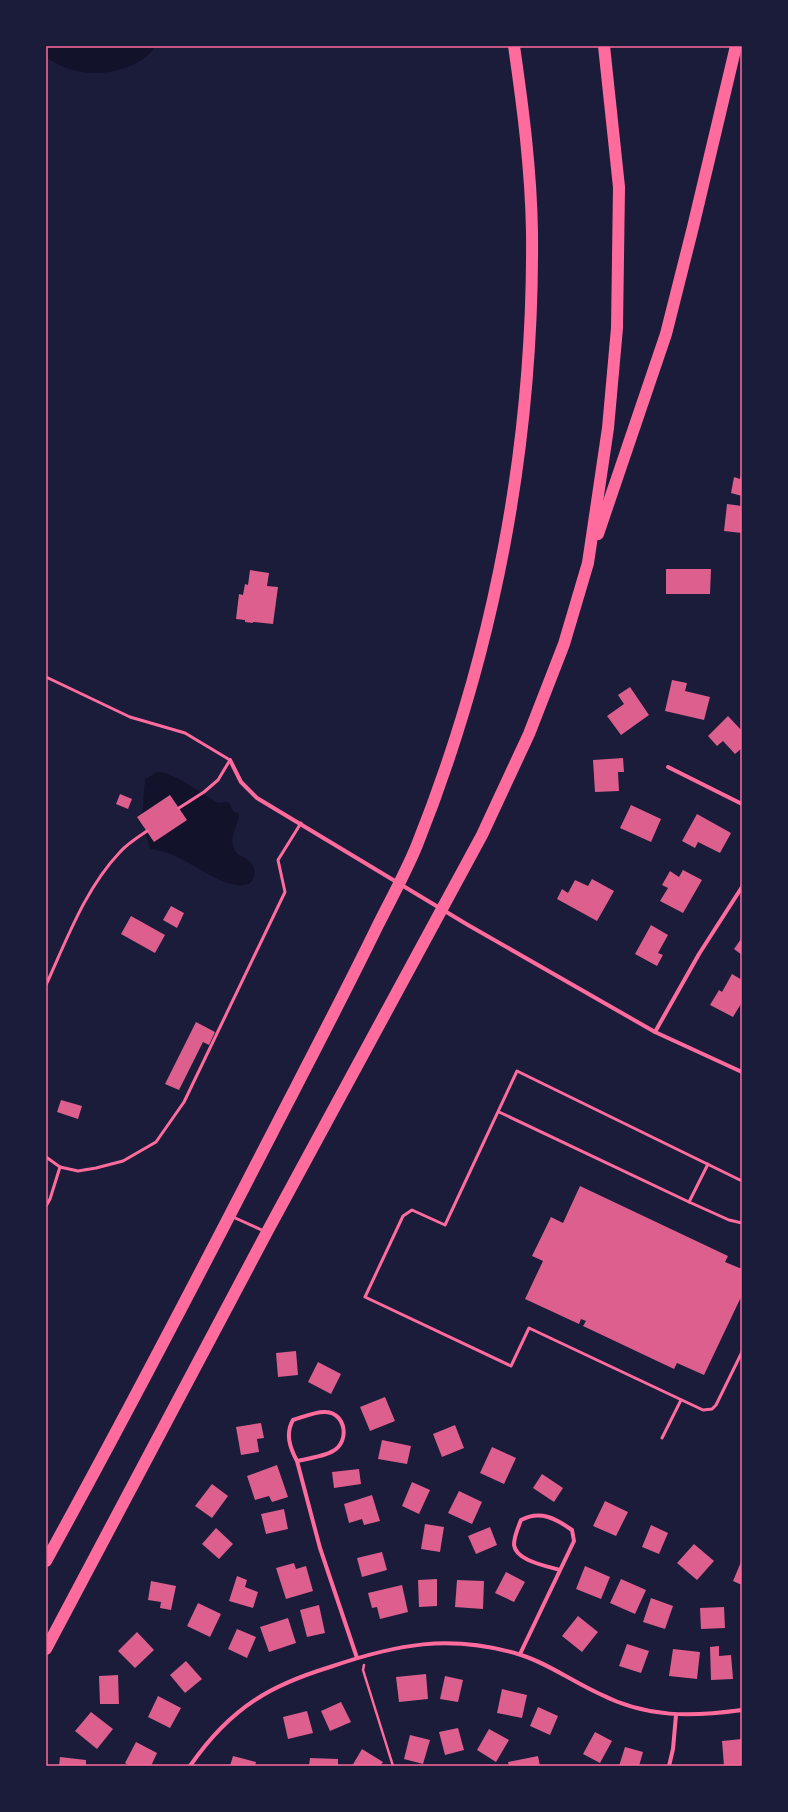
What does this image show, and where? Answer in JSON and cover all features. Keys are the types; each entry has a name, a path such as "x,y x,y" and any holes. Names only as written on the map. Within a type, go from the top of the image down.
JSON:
{"highway":[{"path":"46,1561 230,1215 357,968 415,849 458,733 486,629 509,522 527,391 531,321 532,229 529,175 514,46"},
{"path":"588,563 608,428 617,328 619,187 604,46"},
{"path":"46,1649 267,1232 482,835 529,734 564,644 588,563 666,334 736,46"}],"street":[{"path":"230,760 241,782 257,798 301,823 468,925 655,1032 742,1072"},
{"path":"668,767 742,804"},
{"path":"655,1032 703,947 742,887"},
{"path":"297,1461 333,1451 340,1445 344,1435 343,1425 335,1414 325,1412 293,1420 289,1427 290,1449 297,1461 320,1548 357,1658"},
{"path":"520,1654 574,1541 572,1530 562,1523 542,1515 531,1515 521,1520 515,1538 514,1547 519,1554 528,1560 560,1570"},
{"path":"190,1766 205,1744 220,1728 254,1700 294,1679 357,1658 408,1645 434,1643 480,1645 520,1654 600,1695 624,1705 643,1710 676,1715 708,1715 742,1710"},
{"path":"669,1766 673,1750 676,1715"}],"lane":[{"path":"46,677 130,717 185,733 230,760 218,780 204,792 179,808"},
{"path":"46,1157 60,1167 78,1171 103,1167 123,1161 156,1142 184,1102 286,892 278,860 301,823"},
{"path":"46,985 76,918 96,882 121,851 147,831"},
{"path":"742,1181 517,1071 445,1225 412,1210 403,1216 365,1297 511,1366 528,1328 703,1410 712,1409 716,1405 742,1352"},
{"path":"499,1112 689,1202 729,1220 742,1223"},
{"path":"689,1202 708,1164"},
{"path":"46,1206 50,1199 60,1167"},
{"path":"230,1215 267,1232"},
{"path":"662,1438 682,1400"}],"path":[{"path":"364,1656 363,1670 393,1766"}],"shaded area":[{"path":"46,46 155,46 149,54 137,63 112,71 89,73 67,68 46,57"},
{"path":"158,772 166,773 179,779 218,803 227,802 230,804 233,811 239,814 232,841 236,852 247,860 255,870 253,879 249,884 238,885 227,883 163,851 150,849 142,819 145,779"}],"building":[{"path":"742,472 742,496 731,493 734,477 740,479"},
{"path":"727,504 742,506 742,533 724,531"},
{"path":"666,569 711,569 710,594 666,594"},
{"path":"250,570 269,573 267,586 278,587 273,624 245,622 245,620 236,619 239,594 243,595 245,584 248,585"},
{"path":"672,680 687,683 685,691 710,697 704,720 665,711"},
{"path":"630,687 649,715 621,735 607,716 624,704 618,695"},
{"path":"728,716 742,731 742,748 735,754 723,741 717,746 708,736"},
{"path":"623,758 624,772 618,772 619,791 595,792 593,760"},
{"path":"120,794 132,799 128,809 116,804"},
{"path":"170,795 187,820 154,842 137,817"},
{"path":"631,805 661,819 651,842 620,828"},
{"path":"697,814 731,833 720,853 698,842 695,848 682,841"},
{"path":"683,870 702,880 683,913 660,901 668,888 662,885 670,871 679,877"},
{"path":"592,879 614,891 597,921 557,899 562,889 568,893 575,880 588,886"},
{"path":"171,906 184,913 177,928 163,920"},
{"path":"131,916 165,935 155,953 121,934"},
{"path":"651,925 668,935 658,953 663,955 657,966 635,954"},
{"path":"741,939 742,940 742,955 734,949"},
{"path":"732,974 742,980 742,1002 733,1017 710,1005 719,990 722,992"},
{"path":"196,1022 215,1032 209,1045 203,1042 179,1090 165,1084"},
{"path":"61,1100 82,1106 78,1119 57,1112"},
{"path":"580,1186 728,1256 725,1262 742,1269 742,1295 704,1375 677,1363 674,1369 583,1326 586,1321 581,1319 579,1324 525,1299 543,1261 532,1256 551,1217 563,1223"},
{"path":"296,1351 298,1375 278,1377 276,1353"},
{"path":"318,1362 341,1374 331,1394 308,1382"},
{"path":"385,1397 395,1421 370,1431 360,1407"},
{"path":"261,1423 264,1438 257,1439 259,1452 241,1455 236,1427"},
{"path":"455,1425 464,1448 442,1457 433,1434"},
{"path":"382,1440 411,1446 407,1464 378,1459"},
{"path":"492,1447 516,1458 504,1484 480,1473"},
{"path":"277,1465 288,1497 272,1502 269,1496 255,1500 247,1476"},
{"path":"359,1469 361,1484 334,1488 332,1472"},
{"path":"542,1474 563,1488 554,1502 533,1488"},
{"path":"412,1482 430,1490 419,1514 402,1506"},
{"path":"212,1484 228,1496 212,1518 195,1506"},
{"path":"459,1491 482,1502 472,1524 448,1513"},
{"path":"372,1495 380,1521 364,1525 362,1519 349,1523 344,1504"},
{"path":"605,1501 628,1512 616,1536 593,1526"},
{"path":"284,1509 288,1529 266,1534 261,1514"},
{"path":"425,1524 444,1527 440,1552 421,1549"},
{"path":"651,1525 668,1533 659,1554 642,1547"},
{"path":"490,1527 497,1545 476,1554 468,1536"},
{"path":"216,1528 233,1544 219,1559 202,1544"},
{"path":"694,1544 714,1561 697,1580 677,1563"},
{"path":"382,1552 387,1570 362,1577 357,1558"},
{"path":"741,1562 742,1563 742,1585 733,1581"},
{"path":"294,1563 296,1569 306,1566 313,1591 286,1599 276,1568"},
{"path":"585,1566 610,1577 601,1599 576,1589"},
{"path":"506,1572 525,1582 514,1602 495,1593"},
{"path":"237,1576 247,1580 245,1587 258,1592 253,1608 229,1601"},
{"path":"437,1579 437,1606 419,1607 418,1580"},
{"path":"621,1579 646,1590 635,1614 610,1603"},
{"path":"457,1580 484,1581 483,1609 455,1607"},
{"path":"151,1581 176,1586 171,1610 160,1608 161,1602 148,1600"},
{"path":"402,1585 408,1612 380,1619 377,1607 372,1608 368,1593"},
{"path":"651,1598 673,1606 665,1629 643,1622"},
{"path":"198,1603 221,1614 210,1637 187,1626"},
{"path":"319,1605 325,1633 307,1637 300,1610"},
{"path":"724,1607 725,1628 701,1629 700,1608"},
{"path":"578,1616 598,1632 582,1652 562,1636"},
{"path":"288,1618 296,1643 269,1652 260,1627"},
{"path":"237,1629 256,1637 247,1658 228,1649"},
{"path":"137,1632 154,1650 135,1668 118,1651"},
{"path":"627,1644 649,1651 641,1673 619,1666"},
{"path":"719,1646 719,1656 731,1655 733,1679 711,1680 710,1647"},
{"path":"673,1649 700,1652 697,1679 669,1676"},
{"path":"186,1661 202,1679 185,1693 170,1675"},
{"path":"426,1674 428,1699 399,1702 396,1677"},
{"path":"118,1675 119,1704 100,1704 99,1676"},
{"path":"445,1676 463,1680 458,1702 440,1699"},
{"path":"502,1689 527,1695 522,1718 497,1713"},
{"path":"158,1696 181,1708 170,1728 148,1717"},
{"path":"341,1702 351,1722 330,1731 321,1711"},
{"path":"538,1707 558,1716 550,1735 530,1726"},
{"path":"307,1711 313,1733 288,1739 283,1717"},
{"path":"91,1712 113,1729 97,1749 75,1731"},
{"path":"458,1728 464,1750 445,1755 439,1732"},
{"path":"489,1729 509,1740 496,1762 477,1750"},
{"path":"595,1732 612,1741 600,1763 583,1754"},
{"path":"410,1735 430,1740 423,1764 404,1759"},
{"path":"742,1739 742,1766 724,1766 722,1741"},
{"path":"136,1742 157,1753 151,1766 130,1766 125,1763"},
{"path":"625,1747 643,1752 639,1766 619,1766"},
{"path":"362,1749 383,1762 380,1766 352,1766"},
{"path":"233,1756 256,1762 255,1766 230,1766"},
{"path":"538,1756 540,1766 509,1766 508,1762"},
{"path":"60,1757 86,1760 86,1766 59,1766"},
{"path":"310,1758 338,1759 338,1766 309,1766"}]}
